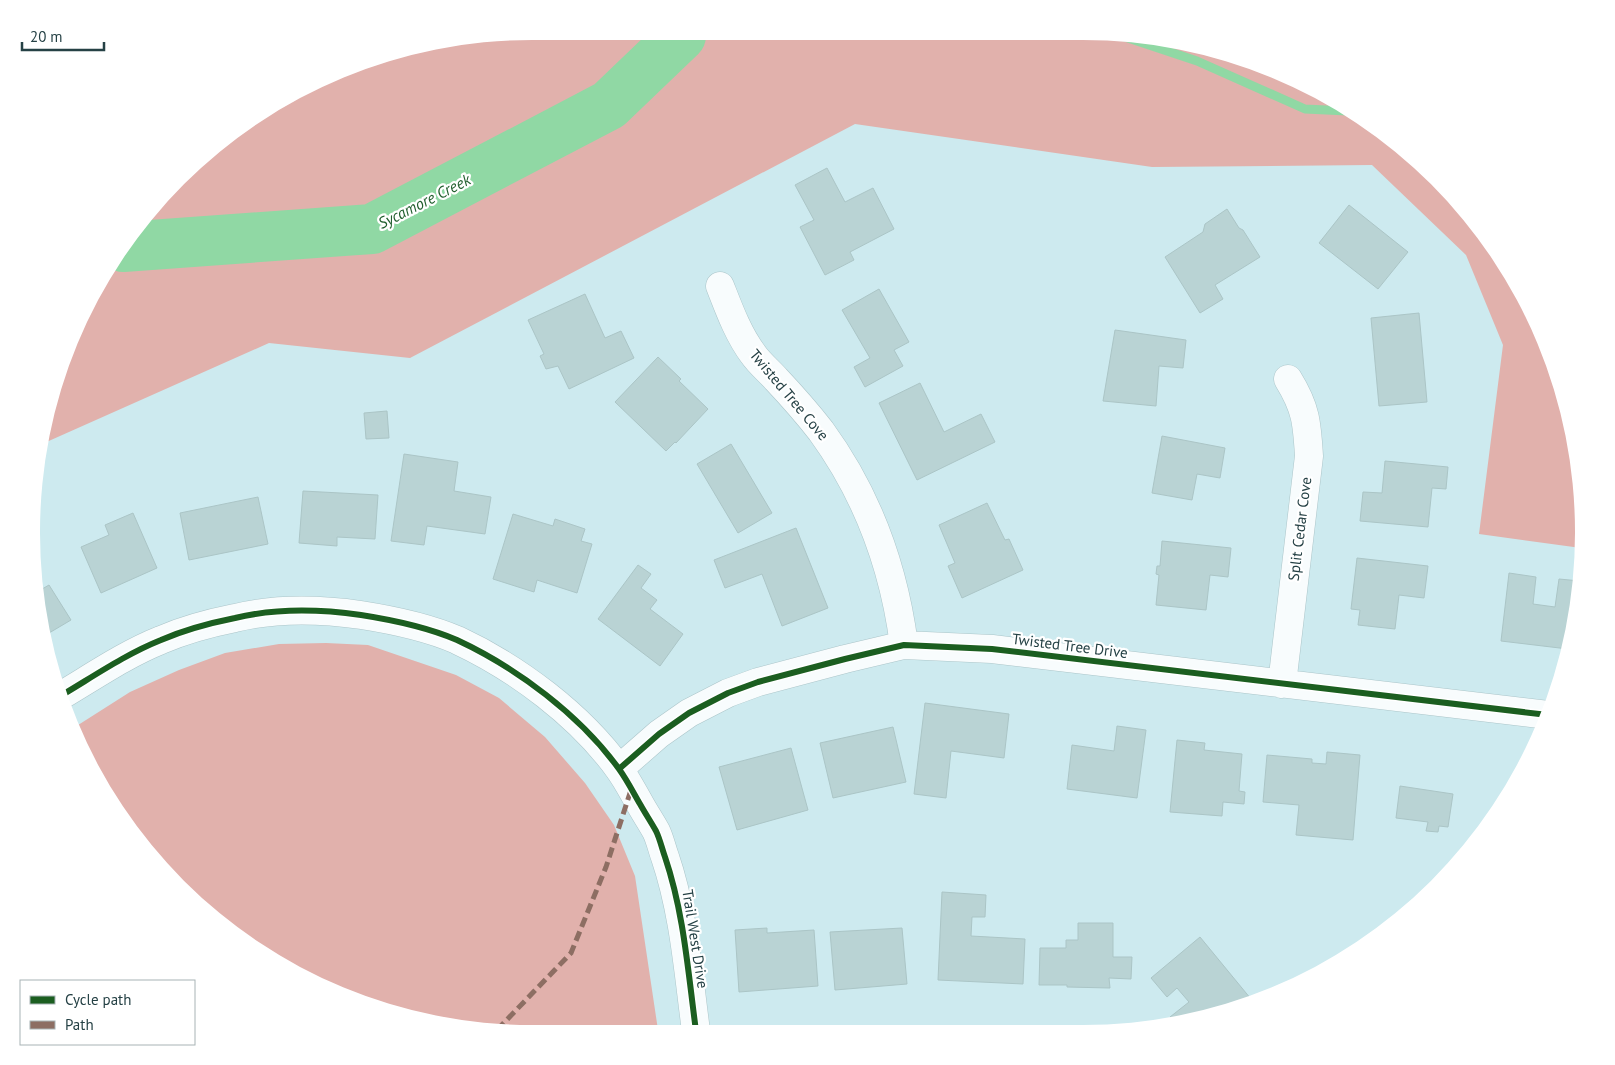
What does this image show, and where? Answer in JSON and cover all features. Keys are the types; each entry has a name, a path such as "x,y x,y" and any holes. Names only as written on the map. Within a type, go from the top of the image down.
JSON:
{"street":[{"name":"Twisted Tree Cove","path":"720,286 734,321 753,355 798,402 822,432 856,486 877,532 887,562 900,614 904,645"},
{"name":"Split Cedar Cove","path":"1282,684 1309,456 1307,424 1300,399 1288,379"},
{"name":"Trail West Drive","path":"67,693 122,660 161,640 205,625 237,617 272,612 307,610 345,613 418,627 456,640 503,665 544,693 593,739 619,769 656,832 669,870 680,908 695,1025"},
{"name":"Twisted Tree Drive","path":"619,769 659,734 689,713 728,693 758,682 904,645 992,649 1541,713"}],"shaded area":[{"path":"532,40 1082,40 1115,41 1179,49 1241,66 1271,77 1329,106 1356,123 1407,162 1431,184 1473,233 1509,286 1538,344 1549,374 1566,436 1571,468 1574,500 1575,547 1479,534 1503,345 1466,255 1372,165 1152,167 855,124 410,358 269,343 48,441 66,374 77,344 91,315 123,259 162,208 208,162 259,123 315,91 344,77 374,66 436,49 500,41"},
{"path":"326,643 368,645 456,675 499,698 545,737 585,783 614,825 635,876 657,1025 500,1024 436,1016 374,999 344,988 286,959 233,923 184,881 162,857 123,806 106,779 79,725 130,692 179,670 225,653 279,644"}],"building":[{"path":"827,168 845,202 873,188 894,229 850,252 854,260 825,275 800,227 814,220 795,185"},
{"path":"1349,205 1408,252 1378,289 1319,243"},
{"path":"1227,209 1260,257 1215,285 1223,299 1200,313 1165,257 1203,232 1205,224"},
{"path":"879,289 909,342 894,350 903,366 865,387 854,367 870,358 842,310"},
{"path":"585,294 605,338 621,331 634,358 569,389 558,366 546,369 540,356 544,354 528,320"},
{"path":"1419,313 1427,402 1379,406 1371,318"},
{"path":"1115,330 1186,340 1183,368 1159,366 1156,406 1103,401"},
{"path":"658,357 708,409 666,451 615,402"},
{"path":"920,383 944,432 981,414 995,442 917,480 879,403"},
{"path":"387,411 389,438 366,439 364,413"},
{"path":"1162,436 1225,448 1220,478 1197,474 1192,500 1152,493"},
{"path":"731,444 772,513 738,533 697,464"},
{"path":"404,454 458,462 454,491 491,497 485,534 427,526 424,545 391,541"},
{"path":"1385,461 1448,467 1446,489 1432,488 1428,527 1360,521 1363,492 1382,493"},
{"path":"303,491 378,495 375,539 337,537 337,546 299,543"},
{"path":"258,497 268,544 189,560 180,513"},
{"path":"987,503 1005,540 1009,539 1023,570 962,598 948,566 955,563 939,525"},
{"path":"133,513 157,568 101,593 81,547 109,535 105,525"},
{"path":"513,514 553,526 555,519 585,529 581,541 592,544 577,593 537,580 534,592 493,579"},
{"path":"796,528 828,608 782,626 762,574 725,588 714,560"},
{"path":"1162,541 1231,548 1228,577 1210,575 1206,610 1156,605 1159,575 1156,574 1157,566 1160,566"},
{"path":"1357,558 1428,566 1424,598 1399,595 1395,629 1358,625 1360,610 1351,609"},
{"path":"638,565 651,574 641,588 657,600 650,609 683,634 660,666 598,619"},
{"path":"1509,573 1536,577 1533,604 1555,607 1559,579 1573,580 1566,629 1561,648 1501,641"},
{"path":"49,585 71,620 50,633 44,597 43,588"},
{"path":"925,703 1009,714 1004,758 951,751 946,798 914,794"},
{"path":"1117,726 1146,730 1137,798 1067,789 1072,745 1114,751"},
{"path":"893,727 906,782 833,798 820,743"},
{"path":"1177,740 1205,743 1204,750 1242,754 1239,791 1245,792 1244,804 1223,802 1222,816 1170,812"},
{"path":"791,748 808,810 737,830 719,767"},
{"path":"1327,752 1360,755 1353,840 1296,835 1299,805 1263,802 1267,755 1312,759 1312,763 1326,764"},
{"path":"1400,786 1453,794 1448,827 1439,826 1438,832 1426,831 1428,822 1396,818"},
{"path":"942,892 986,895 985,917 972,917 971,936 1025,939 1023,984 938,980"},
{"path":"1078,923 1113,923 1113,957 1132,957 1131,979 1109,978 1110,988 1039,985 1040,948 1066,948 1066,940 1078,940"},
{"path":"767,928 767,933 814,930 818,986 739,992 735,930"},
{"path":"902,928 907,984 835,990 830,932"},
{"path":"1200,937 1249,996 1170,1017 1189,1002 1177,988 1167,997 1151,978"}],"waterway":[{"name":"Sycamore Creek","path":"132,246 372,229 609,105 677,40"},
{"path":"1146,44 1197,61 1305,109 1336,110"}],"marked path":[{"path":"503,1024 571,953 606,867 631,790"}],"cycle path":[{"path":"66,692 123,659 170,636 216,622 266,612 298,610 361,615 385,619 434,631 480,651 546,695 586,730 619,769 654,828 659,837 677,900 685,943 695,1025"},
{"path":"619,769 659,734 689,713 728,693 758,682 904,645 992,649 1541,714"}]}
